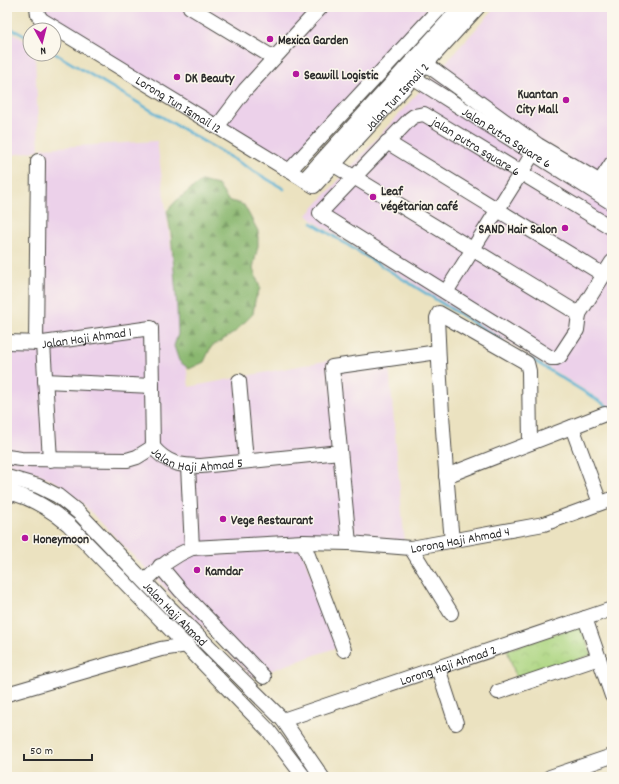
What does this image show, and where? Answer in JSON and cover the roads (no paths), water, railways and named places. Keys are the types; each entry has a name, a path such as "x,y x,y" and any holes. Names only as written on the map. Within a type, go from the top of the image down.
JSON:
{"street":[{"path":"217,126 245,90 321,7"},
{"path":"289,171 441,7"},
{"name":"Jalan Tun Ismail 2","path":"310,183 334,165 409,74 461,7"},
{"name":"Jalan Tun Ismail 2","path":"310,183 409,74 426,64 478,7"},
{"path":"198,9 274,58"},
{"name":"Lorong Tun Ismail 12","path":"40,13 217,126 310,183"},
{"name":"Jalan Putra Square 6","path":"426,64 596,187 612,203"},
{"name":"Jalan Putra Square 6","path":"409,74 532,155 596,187 612,189"},
{"name":"jalan putra square 6","path":"446,292 321,215 322,211 387,142 414,116 424,114 612,228"},
{"path":"387,142 604,275"},
{"path":"532,155 446,292 551,358 556,358 560,356 577,330 579,314 612,262"},
{"path":"7,342 39,342 38,161"},
{"path":"596,187 612,163"},
{"path":"334,165 579,314"},
{"path":"452,541 446,476 437,313 440,313 527,363 530,443"},
{"name":"Jalan Haji Ahmad 1","path":"50,460 45,382 39,342 151,328"},
{"name":"Jalan Haji Ahmad 5","path":"151,328 153,447 166,460 188,466 246,462 340,452"},
{"path":"349,543 332,367 438,352"},
{"path":"239,381 246,462"},
{"path":"45,382 152,386"},
{"path":"446,476 605,414"},
{"path":"572,428 606,501"},
{"path":"7,457 21,460 127,460 137,457 153,447"},
{"path":"10,486 21,460"},
{"path":"145,581 160,566 192,548 188,466"},
{"name":"Jalan Haji Ahmad","path":"10,486 38,486 58,496 78,512 234,673 283,720 322,777"},
{"name":"Jalan Haji Ahmad","path":"10,486 50,509 68,524 145,604 187,644 269,731 304,777"},
{"name":"Lorong Haji Ahmad 4","path":"192,548 303,542 349,543 411,548 544,524 606,501"},
{"path":"303,542 344,650"},
{"path":"411,548 451,613"},
{"path":"160,566 181,591 264,677"},
{"name":"Lorong Haji Ahmad 2","path":"283,720 612,609"},
{"path":"585,618 612,696"},
{"path":"7,694 161,649 187,644"},
{"path":"498,692 599,658"},
{"path":"438,668 456,723"},
{"path":"550,777 612,756"}],"waterway":[{"path":"7,26 22,34"},
{"path":"62,58 284,189"},
{"path":"312,223 503,341"},
{"path":"531,359 612,409"}],"place":[{"name":"Mexica Garden","path":"270,39"},
{"name":"Seawill Logistic","path":"296,74"},
{"name":"DK Beauty","path":"177,77"},
{"name":"Kuantan City Mall","path":"566,100"},
{"name":"Leaf végétarian café","path":"373,197"},
{"name":"SAND Hair Salon","path":"565,228"},
{"name":"Vege Restaurant","path":"223,519"},
{"name":"Honeymoon","path":"25,538"},
{"name":"Kamdar","path":"197,570"}]}
